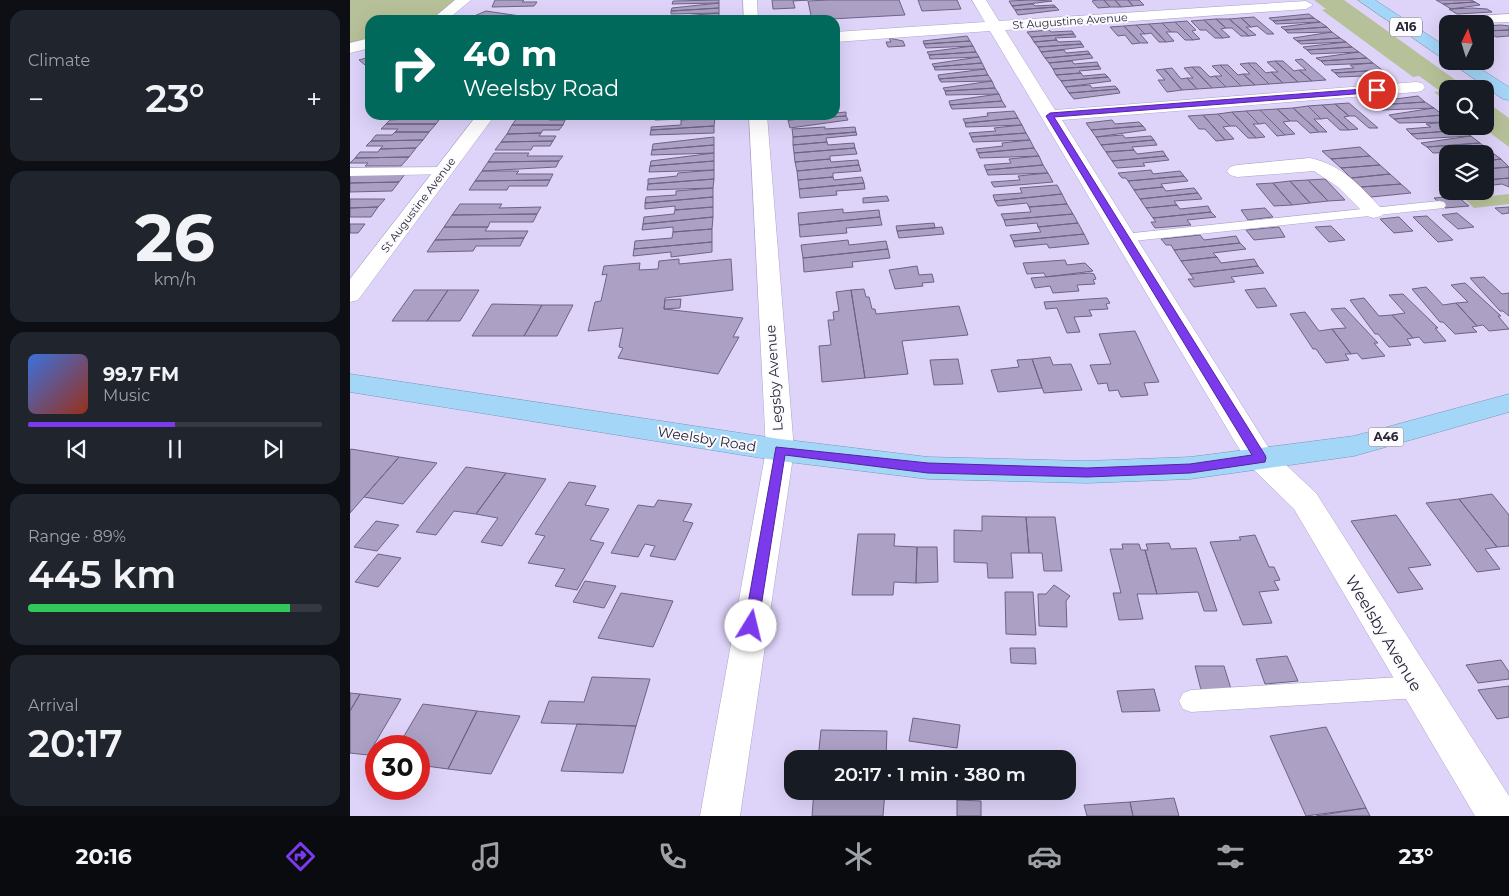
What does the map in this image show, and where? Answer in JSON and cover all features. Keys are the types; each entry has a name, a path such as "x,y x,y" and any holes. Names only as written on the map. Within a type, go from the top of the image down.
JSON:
{"highway":[{"name":"A16","path":"1365,0 1439,49"},
{"path":"1472,70 1509,95"},
{"name":"Weelsby Road","path":"350,383 780,450 928,468 1087,472 1190,468 1354,446 1509,403"}],"street":[{"path":"444,15 464,0"},
{"path":"750,0 751,15"},
{"name":"Weelsby Avenue","path":"979,0 1260,458 1305,502 1498,816"},
{"name":"St Augustine Avenue","path":"840,37 1306,5"},
{"path":"1494,19 1509,18"},
{"path":"350,48 365,44"},
{"path":"1050,116 1416,87"},
{"name":"St Augustine Avenue","path":"350,295 482,120"},
{"name":"Legsby Avenue","path":"720,816 780,450 776,423 758,120"},
{"path":"1237,171 1310,164 1320,165 1331,170 1374,212"}],"lane":[{"path":"350,172 445,171"},
{"path":"1124,238 1439,205"},
{"path":"1191,701 1417,687"}],"green space":[{"path":"350,0 460,0 439,15 365,15 365,40 350,44"},
{"path":"1314,0 1344,0 1455,80 1439,80 1439,90 1419,76 1413,77 1322,10 1326,9"},
{"path":"1494,107 1509,118 1509,147 1493,135"},
{"path":"1509,194 1509,204 1474,208 1466,200 1494,200 1494,196"}],"building":[{"path":"495,0 537,2 534,6 492,7"},
{"path":"719,0 719,3 672,4 673,1"},
{"path":"772,0 808,0 793,1 795,8 773,9"},
{"path":"899,0 905,15 840,18 840,15 811,15 808,1"},
{"path":"918,0 957,0 961,9 922,11"},
{"path":"1104,0 1110,7 1098,8 1092,1"},
{"path":"1104,0 1115,0 1121,7 1110,7"},
{"path":"1115,0 1128,0 1133,6 1121,7"},
{"path":"1128,0 1139,0 1144,5 1133,6"},
{"path":"1436,0 1471,0 1475,2 1443,4"},
{"path":"1009,1 1052,1 1012,6"},
{"path":"1475,2 1480,5 1451,9 1443,4"},
{"path":"719,3 719,8 671,11 672,8"},
{"path":"1033,4 1035,6 1054,5 1056,7 1015,10 1012,6"},
{"path":"1056,7 1059,10 1018,15 1015,10"},
{"path":"719,8 719,13 671,14 671,11"},
{"path":"1449,9 1487,9 1492,12 1457,14"},
{"path":"486,11 513,15 476,15"},
{"path":"719,13 719,15 695,15"},
{"path":"1309,14 1314,18 1273,21 1269,18"},
{"path":"1254,17 1274,34 1267,34 1257,26 1251,27 1241,18"},
{"path":"1241,18 1251,27 1246,27 1256,35 1249,36 1229,19"},
{"path":"1314,18 1320,22 1276,24 1273,21"},
{"path":"1216,19 1229,19 1249,36 1241,36 1232,28 1226,28"},
{"path":"1216,19 1226,28 1221,29 1230,37 1223,38 1204,20"},
{"path":"1204,20 1223,38 1215,38 1206,30 1200,30 1191,21"},
{"path":"1187,21 1196,30 1192,31 1200,39 1193,40 1175,22"},
{"path":"1175,22 1193,40 1185,40 1177,32 1171,32 1162,23"},
{"path":"1320,22 1327,27 1285,30 1281,27"},
{"path":"1162,23 1171,32 1166,32 1174,41 1166,42 1149,24"},
{"path":"1149,24 1166,42 1159,42 1151,33 1145,34 1136,25"},
{"path":"1136,25 1145,34 1140,34 1148,43 1140,43 1124,26"},
{"path":"1494,25 1509,26 1509,30 1494,31"},
{"path":"1124,26 1140,43 1132,44 1125,35 1118,36 1110,27"},
{"path":"1327,27 1332,32 1288,33 1285,30"},
{"path":"1049,30 1051,32 1072,31 1074,34 1031,37 1027,32"},
{"path":"1509,30 1509,36 1496,37 1494,36 1494,31"},
{"path":"1332,32 1340,38 1297,41 1293,38"},
{"path":"1074,34 1076,37 1034,42 1031,37"},
{"path":"967,36 970,41 924,44 923,41"},
{"path":"889,38 903,41 905,46 888,47 886,42 891,42"},
{"path":"1340,38 1346,42 1301,44 1297,41"},
{"path":"1057,40 1058,42 1080,41 1082,44 1038,47 1034,42"},
{"path":"970,41 973,46 926,48 924,44"},
{"path":"1346,42 1352,47 1307,50 1303,47"},
{"path":"1082,44 1084,47 1041,52 1038,47"},
{"path":"973,46 976,52 929,55 927,52"},
{"path":"1352,47 1359,52 1311,54 1307,50"},
{"path":"1064,50 1066,53 1088,51 1090,54 1045,58 1041,52"},
{"path":"976,52 979,57 930,59 929,55"},
{"path":"1359,52 1367,58 1321,61 1316,58"},
{"path":"1090,54 1093,58 1049,63 1045,58"},
{"path":"979,57 982,63 934,67 932,64"},
{"path":"365,58 365,65 359,60"},
{"path":"1367,58 1373,63 1325,65 1321,61"},
{"path":"1302,59 1326,80 1312,81 1299,70 1306,70 1295,60"},
{"path":"1072,61 1074,64 1097,62 1099,66 1053,69 1049,63"},
{"path":"1275,61 1283,61 1294,71 1299,70 1312,81 1298,82"},
{"path":"1275,61 1298,82 1283,83 1271,72 1278,72 1267,62"},
{"path":"982,63 985,69 935,70 934,67"},
{"path":"1248,63 1256,63 1266,73 1271,72 1283,83 1269,84"},
{"path":"1248,63 1269,84 1255,85 1243,74 1250,74 1240,64"},
{"path":"1373,63 1382,70 1335,73 1331,70 1354,68 1350,65"},
{"path":"1220,65 1228,65 1238,75 1243,74 1255,85 1241,86"},
{"path":"1220,65 1241,86 1226,87 1215,76 1222,76 1212,66"},
{"path":"1099,66 1101,69 1056,75 1053,69"},
{"path":"1192,67 1200,67 1210,77 1215,76 1226,87 1212,88"},
{"path":"1192,67 1212,88 1197,89 1187,78 1193,78 1184,68"},
{"path":"1172,68 1181,79 1187,78 1197,89 1182,90 1164,69"},
{"path":"985,69 988,75 939,79 938,75"},
{"path":"1164,69 1182,90 1167,92 1158,80 1165,80 1156,70"},
{"path":"1382,70 1389,75 1339,77 1335,73"},
{"path":"1081,73 1083,76 1105,74 1108,77 1061,81 1056,75"},
{"path":"988,75 992,81 941,82 939,79"},
{"path":"1108,77 1111,81 1065,87 1061,81"},
{"path":"992,81 995,88 945,91 943,88"},
{"path":"1090,85 1092,88 1115,86 1118,89 1069,93 1065,87"},
{"path":"995,88 999,94 946,95 945,91"},
{"path":"1118,89 1120,93 1074,99 1069,93"},
{"path":"999,94 1002,101 950,105 949,101"},
{"path":"1418,96 1425,102 1377,105 1373,102"},
{"path":"1002,101 1006,107 952,109 950,105"},
{"path":"1425,102 1434,108 1382,110 1377,105"},
{"path":"1349,103 1378,128 1369,128 1355,116 1349,116 1335,104"},
{"path":"1335,104 1349,116 1344,117 1358,129 1349,130 1322,105"},
{"path":"1322,105 1349,130 1340,130 1327,118 1321,119 1308,106"},
{"path":"1308,106 1321,119 1314,119 1327,132 1319,132 1293,108"},
{"path":"1293,108 1319,132 1310,133 1297,121 1290,121 1277,109"},
{"path":"1434,108 1439,112 1439,115 1394,119 1389,115"},
{"path":"1277,109 1290,121 1283,122 1295,134 1285,135 1260,110"},
{"path":"1260,110 1285,135 1277,136 1265,123 1259,124 1246,111"},
{"path":"1014,111 1018,118 965,123 963,119 988,116 987,113"},
{"path":"1246,111 1259,124 1253,124 1265,137 1256,138 1232,112"},
{"path":"846,112 846,116 840,116 840,113"},
{"path":"1232,112 1256,138 1248,138 1236,126 1230,126 1218,114"},
{"path":"1218,114 1230,126 1223,127 1234,139 1225,140 1203,115"},
{"path":"1203,115 1225,140 1216,141 1205,129 1199,129 1188,116"},
{"path":"1439,115 1439,122 1399,123 1394,119"},
{"path":"840,116 846,116 848,120 790,128 788,120 840,120"},
{"path":"1018,118 1022,125 966,127 965,123"},
{"path":"390,120 439,120 436,124 386,124"},
{"path":"516,120 565,120 563,125 512,125"},
{"path":"681,120 715,120 714,126 651,130 651,127 681,125"},
{"path":"1112,120 1115,124 1139,122 1143,126 1091,130 1086,123"},
{"path":"1439,123 1439,132 1411,134 1406,129 1431,127 1426,124"},
{"path":"386,124 436,124 429,132 395,132 398,129 381,129"},
{"path":"512,125 563,125 559,130 543,130 541,133 507,134"},
{"path":"1022,125 1026,133 971,137 969,133 996,131 994,128"},
{"path":"714,126 714,133 650,135 651,130"},
{"path":"1143,126 1146,130 1096,137 1091,130"},
{"path":"825,127 825,129 855,127 856,132 793,137 792,129"},
{"path":"395,132 429,132 423,140 371,141 376,135 392,135"},
{"path":"856,132 857,135 826,138 827,142 793,145 793,137"},
{"path":"1439,132 1439,135 1471,136 1417,139 1411,134"},
{"path":"541,133 539,136 556,136 553,141 501,142 507,134"},
{"path":"1026,133 1030,140 973,142 971,137"},
{"path":"1123,135 1125,138 1151,136 1154,140 1101,145 1096,137"},
{"path":"1471,136 1480,143 1427,147 1421,143"},
{"path":"714,137 714,145 652,150 653,144"},
{"path":"423,140 416,148 380,149 383,146 366,146 371,141"},
{"path":"1030,140 1034,148 978,153 976,149 1003,146 1002,143"},
{"path":"1154,140 1157,145 1132,147 1134,150 1106,152 1101,145"},
{"path":"553,141 550,146 533,146 531,150 495,150 501,142"},
{"path":"827,142 828,145 854,143 855,148 794,153 793,145"},
{"path":"1480,143 1482,145 1454,145"},
{"path":"714,145 714,153 651,155 652,150"},
{"path":"1439,146 1439,153 1433,153 1427,147"},
{"path":"1360,147 1370,156 1331,159 1322,151"},
{"path":"416,148 409,157 355,158 360,152 378,152 380,149"},
{"path":"855,148 857,154 830,156 830,159 795,162 794,153"},
{"path":"1034,148 1039,156 980,158 978,153"},
{"path":"1134,150 1137,154 1163,151 1166,156 1112,161 1106,152"},
{"path":"494,153 529,153 527,156 563,156 559,161 488,162"},
{"path":"714,153 714,161 650,166 651,161"},
{"path":"1494,154 1501,159 1494,160"},
{"path":"1039,156 1043,165 986,170 984,165 1011,163 1009,159"},
{"path":"1166,156 1169,160 1143,163 1145,166 1117,168 1112,161"},
{"path":"1370,156 1380,165 1341,168 1331,159"},
{"path":"409,157 401,166 365,166 368,163 350,163 355,158"},
{"path":"830,159 831,162 858,160 859,165 797,171 795,162"},
{"path":"1501,159 1509,167 1494,168 1494,160"},
{"path":"559,161 556,167 482,171 488,162"},
{"path":"714,161 714,170 649,172 650,166"},
{"path":"859,165 861,171 833,173 833,177 798,180 797,171"},
{"path":"1043,165 1048,173 988,175 986,170"},
{"path":"1380,165 1390,174 1351,178 1341,168"},
{"path":"1509,167 1509,178 1494,179 1494,168"},
{"path":"714,170 714,179 648,184 648,179 677,176 678,173"},
{"path":"1151,170 1153,174 1180,171 1184,176 1128,181 1118,173"},
{"path":"482,171 519,171 516,174 553,174 550,180 475,181"},
{"path":"1048,173 1053,182 994,187 991,182 1020,180 1018,176"},
{"path":"405,174 399,182 350,183 350,175"},
{"path":"1390,174 1401,184 1361,187 1351,178"},
{"path":"1184,176 1188,181 1161,184 1163,187 1134,190 1128,181"},
{"path":"833,177 834,180 862,177 864,183 799,189 798,180"},
{"path":"1509,178 1509,187 1502,184 1494,185 1494,179"},
{"path":"714,179 713,188 647,190 648,184"},
{"path":"1325,179 1345,200 1328,201 1308,180"},
{"path":"550,180 547,186 509,186 507,190 469,190 475,181"},
{"path":"1308,180 1328,201 1310,203 1290,181"},
{"path":"1290,181 1310,203 1292,205 1273,183"},
{"path":"399,182 392,191 350,192 350,183"},
{"path":"864,183 865,189 836,191 837,195 800,198 799,189"},
{"path":"1273,183 1292,205 1274,206 1256,184"},
{"path":"1401,184 1411,193 1371,197 1361,187"},
{"path":"1057,185 1062,194 995,201 993,195 1022,193 1020,188"},
{"path":"1163,187 1166,191 1194,188 1198,193 1140,199 1134,190"},
{"path":"713,188 713,197 645,203 646,197 676,195 676,191"},
{"path":"1198,193 1202,199 1174,201 1177,205 1146,208 1140,199"},
{"path":"1062,194 1067,204 1029,207 1027,203 998,206 995,201"},
{"path":"887,196 889,201 863,203 863,198"},
{"path":"713,197 713,207 675,210 675,206 645,209 645,203"},
{"path":"1434,198 1439,198 1439,200 1462,200 1469,206 1445,208"},
{"path":"350,199 385,199 378,207 350,208"},
{"path":"460,204 502,204 499,208 541,207 537,214 452,215"},
{"path":"1067,204 1073,214 1004,220 1001,214 1031,212 1029,207"},
{"path":"1177,205 1180,209 1208,206 1211,212 1153,218 1146,208"},
{"path":"378,207 371,217 350,217 350,208"},
{"path":"713,207 713,217 643,224 644,217 674,214 675,210"},
{"path":"1509,207 1509,213 1502,214 1495,208"},
{"path":"1265,208 1273,217 1248,220 1241,210"},
{"path":"843,209 843,213 879,210 880,217 799,225 798,213"},
{"path":"1211,212 1216,217 1187,220 1191,225 1155,228 1151,222 1156,222 1153,218"},
{"path":"1457,213 1474,227 1458,229 1442,215"},
{"path":"537,214 533,222 490,222 488,227 444,227 452,215"},
{"path":"1073,214 1078,223 1038,227 1037,223 1006,226 1004,220"},
{"path":"1427,216 1453,240 1438,242 1413,217"},
{"path":"713,217 712,229 673,232 673,227 642,230 643,224"},
{"path":"880,217 882,225 846,228 847,233 800,237 799,225"},
{"path":"1399,217 1413,231 1394,233 1380,219"},
{"path":"934,223 935,228 897,231 896,226"},
{"path":"1078,223 1084,234 1013,241 1010,235 1041,232 1038,227"},
{"path":"350,224 365,224 358,233 350,233"},
{"path":"1331,226 1345,240 1329,242 1315,227"},
{"path":"444,227 488,227 485,231 528,231 524,238 435,240"},
{"path":"942,227 944,234 899,238 897,231"},
{"path":"1279,227 1285,237 1254,240 1246,230"},
{"path":"712,229 712,242 634,249 635,241 672,238 673,232"},
{"path":"1084,234 1089,244 1049,248 1047,244 1015,247 1013,241"},
{"path":"1200,235 1204,240 1236,236 1240,243 1174,250 1171,245 1166,245 1161,239"},
{"path":"524,238 520,246 476,246 473,251 427,252 435,240"},
{"path":"848,240 849,245 886,241 888,249 803,258 801,245"},
{"path":"712,242 712,252 671,257 671,252 633,256 634,249"},
{"path":"1240,243 1246,249 1213,253 1217,257 1181,261 1174,250"},
{"path":"888,249 890,258 852,262 853,267 804,272 803,258"},
{"path":"1217,257 1221,263 1254,259 1258,266 1190,274 1181,261"},
{"path":"679,259 679,264 731,259 733,290 665,298 664,309 743,318 733,337 739,337 718,374 618,358 623,348 619,347 623,328 588,331 595,302 601,301 607,274 602,275 604,266 640,263 639,270 658,269 659,261"},
{"path":"1065,260 1067,265 1085,263 1093,271 1046,277 1044,273 1027,274 1023,263"},
{"path":"917,266 919,275 932,274 934,282 922,283 923,286 895,289 889,270"},
{"path":"1258,266 1264,273 1231,277 1235,282 1194,287 1188,279 1194,279 1190,274"},
{"path":"1094,274 1096,279 1093,280 1095,284 1077,285 1079,291 1053,293 1050,286 1035,288 1031,278"},
{"path":"1484,277 1502,294 1509,293 1509,316 1500,311 1470,278"},
{"path":"1465,283 1501,316 1498,316 1509,329 1489,331 1483,325 1477,326 1456,303 1468,302 1451,285"},
{"path":"1426,287 1443,305 1456,303 1477,326 1472,327 1477,332 1455,334 1443,322 1440,322 1412,289"},
{"path":"1265,288 1277,306 1257,308 1245,290"},
{"path":"864,289 866,297 869,297 872,309 875,309 876,314 959,306 968,335 902,341 908,374 865,378 851,290"},
{"path":"414,290 448,290 427,321 392,321"},
{"path":"448,290 479,290 460,321 427,321"},
{"path":"851,290 865,378 822,382 819,346 831,345 828,320 834,320 833,312 839,311 836,292"},
{"path":"1403,294 1438,328 1435,328 1446,341 1424,343 1419,337 1413,338 1392,315 1405,313 1389,295"},
{"path":"1107,298 1110,303 1106,304 1108,309 1089,310 1092,316 1074,317 1080,332 1067,333 1057,308 1046,309 1044,302"},
{"path":"1364,298 1379,316 1392,315 1413,338 1407,339 1411,345 1389,347 1378,334 1375,334 1350,300"},
{"path":"681,299 680,308 664,309 665,300"},
{"path":"492,304 542,305 524,336 472,336"},
{"path":"542,305 573,305 557,336 524,336"},
{"path":"1345,308 1378,343 1374,343 1385,356 1362,359 1357,353 1351,354 1332,329 1346,328 1331,309"},
{"path":"1305,312 1319,331 1332,329 1351,354 1345,354 1349,360 1326,363 1316,349 1313,349 1290,314"},
{"path":"1135,331 1159,382 1144,383 1148,395 1121,397 1118,390 1109,391 1107,383 1098,384 1090,365 1111,364 1099,334"},
{"path":"1050,357 1053,365 1071,364 1082,390 1044,393 1032,359"},
{"path":"958,359 963,384 934,385 930,360"},
{"path":"1032,359 1042,388 998,392 991,370 1019,367 1017,360"},
{"path":"350,450 399,457 350,513"},
{"path":"399,457 437,463 403,504 364,497"},
{"path":"466,467 506,473 476,514 454,511 436,535 416,532"},
{"path":"506,473 546,479 502,546 481,542 498,518 476,514"},
{"path":"569,482 596,486 585,505 609,509 590,540 604,543 577,590 555,586 565,569 528,563 545,536 535,534"},
{"path":"1492,494 1509,515 1509,546 1497,547 1459,499"},
{"path":"1459,499 1497,547 1485,549 1500,569 1477,572 1426,503"},
{"path":"658,500 692,504 683,521 693,523 675,560 650,556 655,546 645,544 638,557 611,553 638,505 654,507"},
{"path":"1396,515 1431,565 1408,568 1423,589 1398,593 1351,521"},
{"path":"982,516 1026,517 1029,553 1011,553 1013,578 988,578 987,563 954,562 954,530 982,531"},
{"path":"1026,517 1055,517 1062,571 1044,571 1042,553 1029,553"},
{"path":"376,521 399,525 377,551 354,547"},
{"path":"858,534 895,534 894,546 917,547 916,583 894,582 893,595 852,595"},
{"path":"1255,535 1269,567 1274,567 1280,580 1274,581 1279,590 1259,592 1272,623 1243,625 1210,542 1241,540 1239,537"},
{"path":"1169,543 1171,549 1196,548 1217,611 1204,611 1198,592 1157,594 1145,550 1148,550 1146,544"},
{"path":"1122,544 1139,544 1141,550 1145,550 1157,594 1137,594 1143,619 1119,620 1113,593 1121,593 1110,549 1123,549"},
{"path":"917,547 937,547 938,582 916,583"},
{"path":"378,554 401,558 378,587 355,582"},
{"path":"585,581 616,586 604,608 573,602"},
{"path":"1054,585 1070,596 1066,601 1067,627 1039,626 1038,594 1046,594"},
{"path":"1005,592 1033,592 1036,635 1006,634"},
{"path":"621,593 673,601 653,647 598,638"},
{"path":"1010,648 1035,648 1036,664 1011,663"},
{"path":"1287,656 1298,681 1265,684 1256,659"},
{"path":"1501,660 1509,672 1509,679 1478,683 1466,665"},
{"path":"1195,666 1224,666 1231,689 1201,690"},
{"path":"592,677 650,679 636,726 541,723 549,701 584,702"},
{"path":"1509,686 1509,717 1497,719 1478,690"},
{"path":"1154,689 1160,711 1122,712 1117,691"},
{"path":"350,693 360,694 350,711"},
{"path":"360,694 401,699 380,735 365,735 365,755 350,753 350,711"},
{"path":"423,704 477,711 448,769 430,767 430,735 405,735"},
{"path":"477,711 520,716 491,774 448,769"},
{"path":"913,718 960,725 957,748 909,741"},
{"path":"577,724 636,726 623,773 561,771"},
{"path":"1326,727 1366,808 1306,816 1270,736"},
{"path":"821,730 887,731 886,750 819,750"},
{"path":"1174,798 1179,816 1133,816 1130,802"},
{"path":"813,800 884,800 883,816 812,816"},
{"path":"957,800 981,801 981,816 957,816"},
{"path":"1130,802 1133,816 1087,816 1084,805"},
{"path":"1366,808 1370,816 1316,816"}],"route":[{"path":"751,626 780,450 928,468 1087,472 1190,468 1260,458 1050,116 1377,90"}]}
